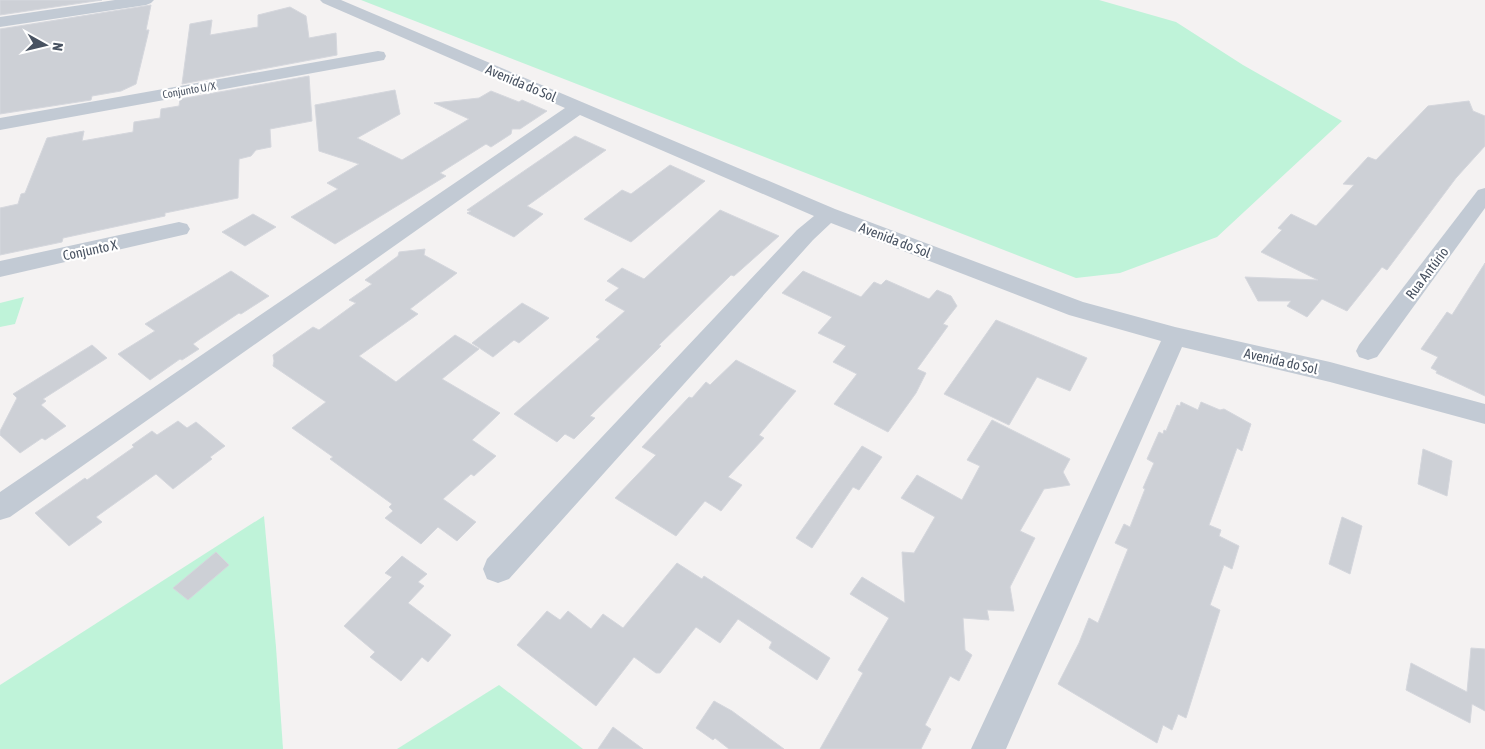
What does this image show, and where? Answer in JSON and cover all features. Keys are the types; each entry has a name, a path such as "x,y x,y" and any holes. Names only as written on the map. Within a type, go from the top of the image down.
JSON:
{"street":[{"path":"0,22 146,0"},
{"name":"Avenida do Sol","path":"328,0 828,214 1077,309 1175,336 1330,372 1485,414"},
{"name":"Conjunto U/X","path":"0,124 378,56"},
{"path":"0,508 578,108"},
{"name":"Rua Antúrio","path":"1368,351 1485,194"},
{"path":"498,569 805,235 828,214"},
{"name":"Conjunto X","path":"0,269 179,229"},
{"path":"988,749 1175,336"}],"green space":[{"path":"361,0 1099,0 1176,22 1243,65 1342,121 1217,237 1120,273 1076,278"},
{"path":"24,297 15,324 0,327 0,303"},
{"path":"264,516 283,749 0,749 0,685"},
{"path":"499,685 583,749 397,749"}],"building":[{"path":"0,0 102,0 0,15"},
{"path":"151,5 146,30 149,30 136,84 121,91 92,96 91,100 0,114 0,29"},
{"path":"290,7 306,16 309,38 336,33 337,55 182,84 190,24 212,20 210,35 258,27 258,15"},
{"path":"309,76 312,121 270,129 271,147 256,150 251,156 239,159 238,198 165,213 165,216 63,238 62,242 0,255 0,208 18,204 21,194 25,193 47,138 84,131 82,141 133,132 134,122 160,118 161,109 179,106 180,99"},
{"path":"395,90 400,114 357,138 402,160 469,119 434,103 479,98 491,91 519,102 522,100 547,111 520,129 512,129 511,134 491,147 486,144 440,173 446,176 335,244 291,217 338,189 327,183 359,164 319,151 315,105"},
{"path":"1469,101 1473,111 1485,116 1485,146 1456,178 1387,270 1382,267 1347,311 1322,299 1307,317 1287,306 1291,301 1258,301 1245,277 1318,280 1261,252 1282,230 1278,228 1291,214 1316,226 1354,185 1343,184 1368,157 1376,160 1428,106"},
{"path":"575,136 606,150 527,206 543,214 514,237 467,213 471,211 467,210"},
{"path":"670,165 705,181 631,242 584,219 622,190 631,194"},
{"path":"720,210 779,236 734,276 731,275 659,345 661,346 590,416 595,418 574,439 565,434 557,442 514,414 600,339 596,337 625,311 605,300 619,288 607,281 622,268 644,279"},
{"path":"253,214 276,227 245,246 222,232"},
{"path":"425,249 424,255 457,273 410,309 418,314 359,356 396,382 455,335 479,349 442,379 500,413 472,440 496,456 474,476 471,474 443,499 476,522 457,541 438,527 421,544 385,518 393,511 389,507 392,504 330,459 333,457 292,428 326,402 273,366 273,355 313,327 319,330 356,303 349,300 372,284 365,280 398,256 399,252"},
{"path":"1485,263 1485,396 1436,373 1437,371 1431,368 1438,357 1421,349 1447,312 1452,315"},
{"path":"231,271 269,296 200,339 193,344 199,349 182,360 180,359 150,380 118,354 155,331 145,324"},
{"path":"803,271 861,297 874,282 881,285 886,280 929,299 937,290 951,296 957,306 943,324 948,326 917,369 926,373 916,393 888,432 834,404 857,374 833,362 846,346 818,333 832,317 782,293"},
{"path":"522,303 549,318 519,343 514,340 493,357 472,343"},
{"path":"996,320 1087,358 1070,391 1037,377 1009,425 944,394"},
{"path":"92,345 107,358 43,399 46,401 41,405 66,426 45,440 42,438 20,453 0,435 0,431 17,398 13,394"},
{"path":"736,360 796,391 759,435 764,438 728,477 742,485 721,511 705,501 676,536 615,498 656,455 642,447 689,397 692,398 706,382 710,385"},
{"path":"1181,402 1198,410 1201,402 1220,410 1224,409 1251,424 1242,451 1237,448 1209,525 1221,530 1219,536 1239,546 1232,569 1224,565 1210,605 1220,610 1186,718 1178,714 1172,730 1163,725 1157,743 1058,684 1079,643 1089,618 1098,623 1128,549 1115,543 1124,524 1130,527 1145,489 1143,488 1154,463 1147,459 1159,432 1163,434 1164,430 1166,431 1177,405 1180,406"},
{"path":"992,420 1070,459 1063,472 1070,485 1044,489 1020,531 1035,538 1010,587 1014,611 987,610 989,620 963,618 965,650 972,655 959,681 950,676 925,725 931,729 921,749 820,749 863,673 858,670 889,618 850,594 862,577 905,603 902,552 914,553 935,517 901,498 917,475 962,500 980,466 967,460"},
{"path":"178,421 187,428 196,422 225,446 210,457 212,459 173,489 156,474 96,517 102,522 69,546 35,513 85,478 87,480 134,447 132,445 152,431 157,435"},
{"path":"862,446 882,457 859,490 853,487 812,548 796,538"},
{"path":"1423,449 1452,461 1447,496 1418,484"},
{"path":"1342,517 1362,526 1350,574 1329,564"},
{"path":"216,552 229,565 188,600 173,588"},
{"path":"402,556 427,574 418,582 424,586 408,603 451,635 428,662 422,657 401,681 370,657 375,652 344,626 392,577 385,573"},
{"path":"677,563 702,579 704,576 830,658 817,680 769,648 772,642 738,619 720,643 696,627 660,673 656,673 634,657 596,706 517,645 547,611 560,620 568,611 591,629 603,614 623,628"},
{"path":"1471,648 1485,649 1485,711 1472,704 1470,723 1406,690 1411,663 1467,692"},
{"path":"714,701 732,711 784,749 729,749 715,738 713,740 696,728"},
{"path":"613,727 643,749 598,749"}]}
